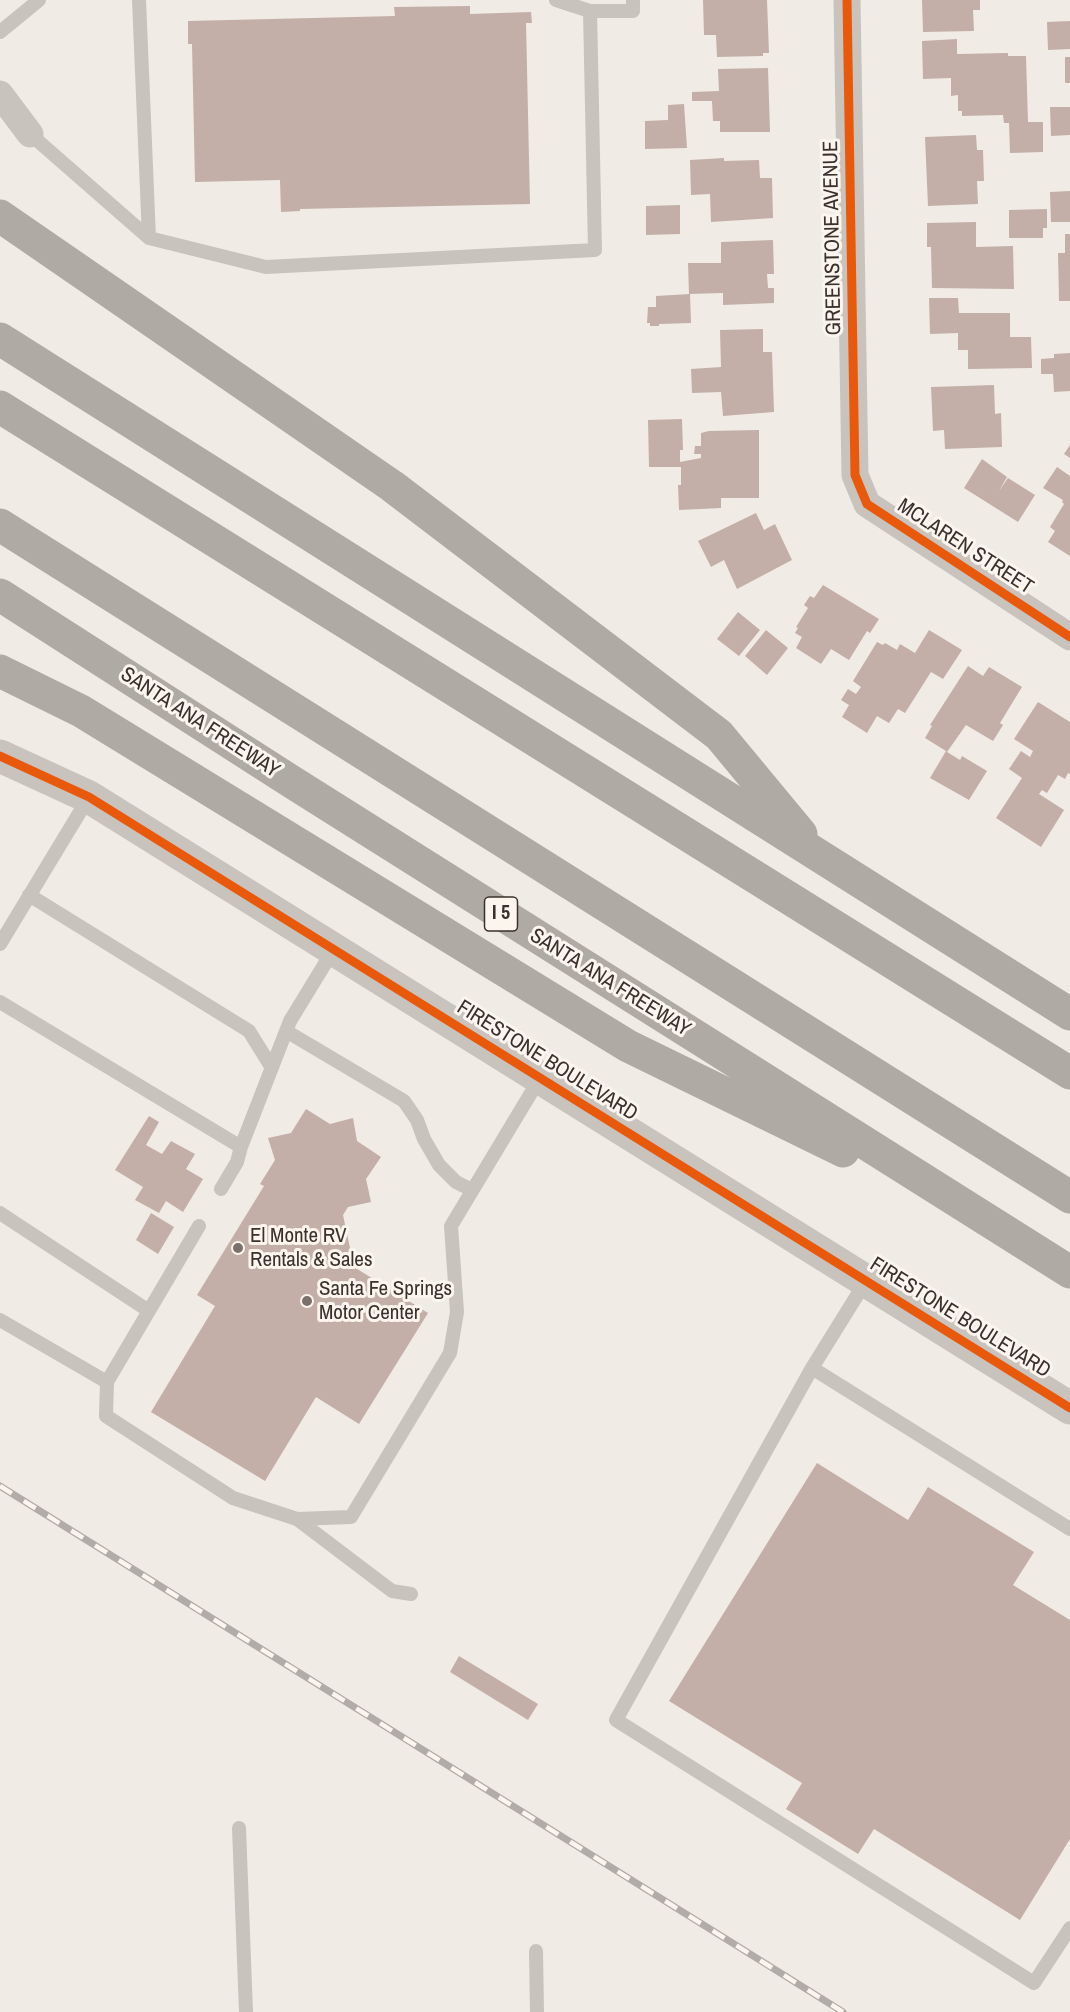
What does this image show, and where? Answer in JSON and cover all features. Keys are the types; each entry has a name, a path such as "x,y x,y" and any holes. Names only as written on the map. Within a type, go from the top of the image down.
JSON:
{"highway":[{"path":"0,216 392,486 719,735 821,858"},
{"path":"0,339 1070,1014"},
{"path":"0,407 1070,1073"},
{"path":"0,525 1070,1197"},
{"name":"SANTA ANA FREEWAY","path":"0,595 292,783 1070,1272"},
{"path":"0,671 81,711 628,1046 1003,1230"}],"street":[{"name":"GREENSTONE AVENUE","path":"847,0 855,475"},
{"path":"0,94 30,134"},
{"name":"MCLAREN STREET","path":"855,475 867,504 1070,637"},
{"name":"FIRESTONE BOULEVARD","path":"0,756 89,797 1070,1408"}],"lane":[{"path":"0,33 39,0"},
{"path":"140,0 149,238"},
{"path":"556,0 590,11 633,11 633,0"},
{"path":"30,134 149,238 266,267 595,250 590,11"},
{"path":"0,944 89,797"},
{"path":"30,895 249,1031 272,1068"},
{"path":"221,1189 237,1162 286,1030 333,949"},
{"path":"0,1002 241,1147"},
{"path":"286,1030 404,1101 417,1120 424,1139 439,1165 456,1182 472,1190"},
{"path":"297,1520 351,1517 450,1353 457,1312 451,1226 540,1078"},
{"path":"0,1214 149,1311"},
{"path":"199,1226 107,1382 106,1416 233,1498 297,1520 392,1591 411,1594"},
{"path":"866,1281 812,1368 616,1720 1034,1983 1070,1928"},
{"path":"0,1320 107,1382"},
{"path":"812,1368 1070,1529"},
{"path":"239,1828 246,2012"},
{"path":"536,1951 537,2012"}],"building":[{"path":"703,0 767,0 769,53 763,53 763,56 717,57 716,35 704,35"},
{"path":"922,0 980,0 980,10 973,10 974,31 923,32"},
{"path":"470,6 470,14 531,12 532,23 526,23 530,204 300,209 300,211 281,212 280,180 195,182 192,44 188,44 188,21 395,16 394,7"},
{"path":"1070,21 1070,49 1048,50 1047,22"},
{"path":"957,39 957,54 1008,53 1008,56 1026,56 1028,122 1043,122 1043,152 1010,153 1009,123 1004,123 1003,115 962,116 962,111 958,111 958,95 951,96 951,78 923,79 922,41"},
{"path":"1065,57 1070,57 1070,83 1065,83"},
{"path":"768,68 770,132 720,132 720,121 713,121 712,101 692,101 692,92 719,91 718,69"},
{"path":"684,104 687,148 645,149 645,121 668,120 668,105"},
{"path":"1050,107 1070,107 1070,135 1051,136"},
{"path":"976,135 977,150 983,150 984,181 977,181 978,204 928,206 925,137"},
{"path":"724,158 724,161 759,160 760,178 772,178 773,218 711,222 710,194 691,195 690,160"},
{"path":"1070,191 1070,222 1051,222 1050,192"},
{"path":"680,205 680,234 646,235 646,206"},
{"path":"1047,209 1047,228 1043,228 1043,238 1009,238 1009,210"},
{"path":"976,222 976,247 1013,246 1014,289 932,288 931,247 927,247 927,223"},
{"path":"1065,234 1070,234 1070,301 1059,301 1058,253 1065,253"},
{"path":"773,240 774,274 767,274 768,288 774,288 774,303 723,305 723,293 689,294 688,263 721,263 721,242"},
{"path":"690,294 691,323 650,326 650,323 647,323 648,307 656,307 656,296"},
{"path":"929,298 958,298 959,313 1010,313 1010,337 1031,337 1032,368 968,369 968,350 958,350 958,333 930,334"},
{"path":"763,329 763,352 772,352 774,412 723,416 721,392 692,393 691,369 721,367 720,330"},
{"path":"1070,353 1070,391 1054,392 1053,374 1041,374 1041,359 1054,358 1054,354"},
{"path":"994,385 995,414 1001,413 1002,447 945,449 944,430 933,431 931,387"},
{"path":"682,419 683,450 680,450 680,462 701,458 701,454 694,454 695,446 701,446 701,433 759,430 759,498 721,498 721,508 679,510 678,485 681,485 681,467 649,467 648,420"},
{"path":"1070,445 1070,458 1064,454"},
{"path":"982,459 1007,477 999,491 1008,478 1035,495 1018,522 964,488"},
{"path":"1057,467 1070,476 1070,556 1048,542 1055,531 1050,527 1064,504 1063,500 1043,488"},
{"path":"756,513 764,530 775,524 792,560 737,589 724,560 711,567 698,541"},
{"path":"823,585 879,619 870,633 867,631 849,660 831,649 821,664 796,648 802,637 795,633 798,628 796,627 808,608 804,605 810,596 814,598"},
{"path":"738,612 760,630 739,656 717,639"},
{"path":"766,630 788,648 767,675 745,656"},
{"path":"929,630 962,650 943,679 931,672 905,713 898,709 889,723 877,716 867,733 842,717 849,705 841,700 848,689 856,694 861,687 853,681 877,642 883,645 885,643 897,650 900,644 915,653"},
{"path":"968,666 983,676 989,667 1022,687 1000,723 1003,725 993,741 966,725 947,752 960,760 962,756 987,771 969,800 930,778 946,751 925,738 932,726 930,725"},
{"path":"1038,702 1070,722 1070,774 1068,773 1065,779 1058,775 1047,793 1042,790 1039,794 1064,810 1041,847 996,818 1022,778 1009,769 1021,751 1030,757 1033,751 1014,739"},
{"name":"Santa Fe Springs Motor Center","path":"306,1109 330,1124 353,1118 357,1141 381,1157 366,1179 371,1202 348,1207 343,1215 354,1267 428,1313 359,1424 316,1397 265,1481 151,1412 215,1306 197,1295 264,1186 260,1184 275,1160 268,1138 291,1133"},
{"path":"149,1116 159,1122 146,1145 162,1154 171,1141 195,1154 186,1169 203,1179 183,1212 166,1201 159,1213 135,1200 143,1187 115,1170"},
{"path":"151,1213 174,1227 158,1254 136,1240"},
{"path":"817,1463 908,1520 928,1487 1034,1552 1013,1585 1070,1620 1070,1839 1020,1920 874,1829 858,1854 786,1809 802,1783 669,1701"},
{"path":"459,1656 538,1704 528,1720 450,1672"}],"railway":[{"path":"0,1486 843,2012"}],"cycle path":[{"path":"847,0 855,475 867,504 1070,637"},
{"path":"0,756 89,797 1070,1408"}],"place":[{"name":"El Monte RV Rentals & Sales","path":"238,1248"},
{"name":"Santa Fe Springs Motor Center","path":"307,1301"}]}
